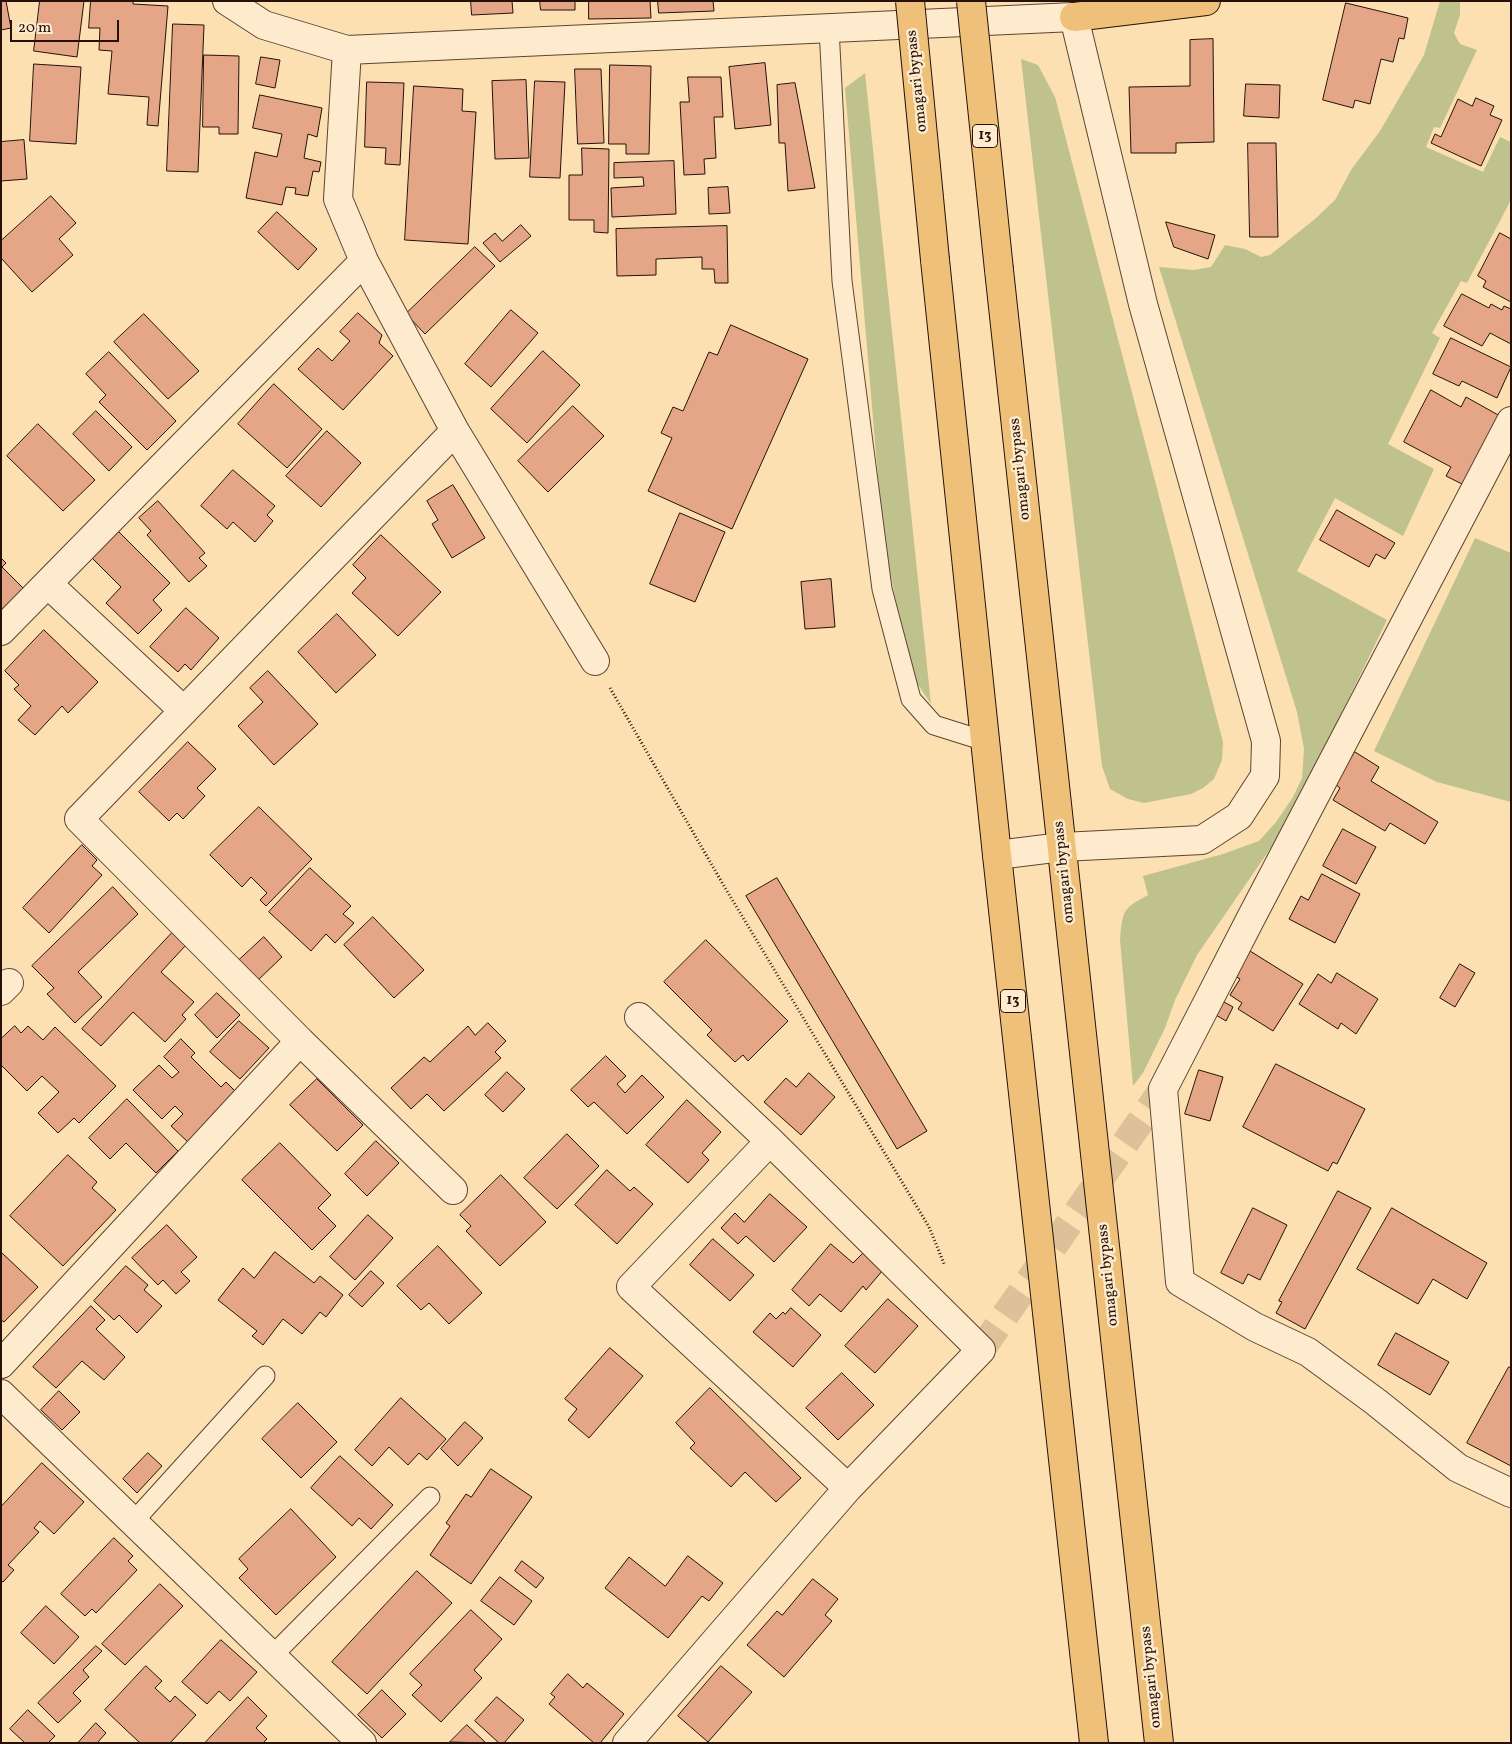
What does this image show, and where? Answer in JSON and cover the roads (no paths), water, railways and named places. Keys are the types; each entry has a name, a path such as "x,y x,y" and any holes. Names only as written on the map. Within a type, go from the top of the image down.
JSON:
{"main road":[{"name":"omagari bypass","path":"910,1 985,742 1094,1743"},
{"name":"omagari bypass","path":"971,1 1159,1743"},
{"path":"1074,17 1206,1"}],"street":[{"path":"228,1 264,25 347,50 1074,17 1143,304 1266,741 1265,776 1239,816 1202,840 1062,847 997,855"},
{"path":"347,50 338,199 364,261 455,432 595,662"},
{"path":"1,631 364,261"},
{"path":"1511,421 1163,1089 1180,1282 1256,1328 1308,1352 1376,1402 1458,1468 1511,1493"},
{"path":"453,1190 300,1041 79,819 455,432"},
{"path":"48,584 184,711"},
{"path":"628,1743 848,1488 981,1350 770,1141 639,1017"},
{"path":"1,1364 300,1041"},
{"path":"770,1141 631,1287 848,1488"},
{"path":"1,1394 362,1743"}],"lane":[{"path":"829,28 842,281 882,590 911,699 934,725 985,742"},
{"path":"133,1522 265,1376"},
{"path":"272,1656 430,1497"}],"tunnel":[{"path":"981,1350 1163,1089"}]}
